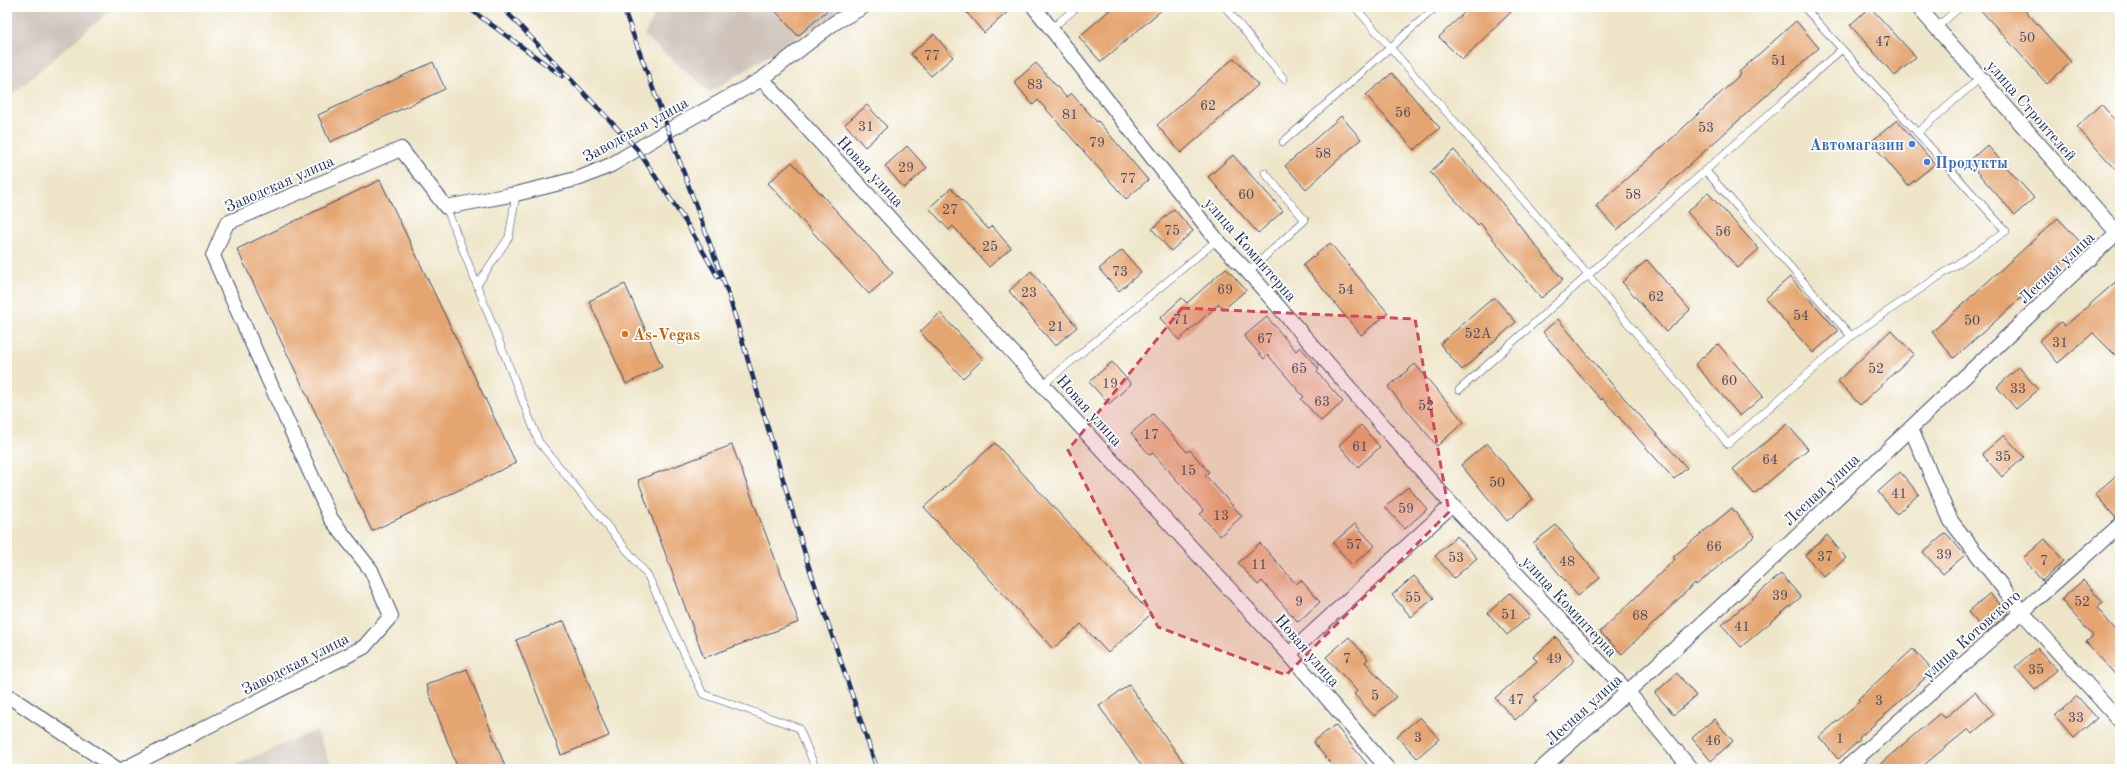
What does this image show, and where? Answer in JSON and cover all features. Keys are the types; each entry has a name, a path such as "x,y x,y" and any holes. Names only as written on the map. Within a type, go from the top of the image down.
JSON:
{"street":[{"name":"Заводская улица","path":"124,769 364,647 391,616 371,570 331,519 213,256 226,223 401,149 446,207 516,194 580,178 611,165 669,130 762,78 834,23 863,7"},
{"name":"улица Коминтерна","path":"1034,7 1217,240 1248,272 1452,505 1628,692 1692,769"},
{"name":"улица Строителей","path":"1918,7 2119,233"},
{"name":"Новая улица","path":"762,78 1044,384 1289,654 1388,769"},
{"name":"Лесная улица","path":"1541,769 1628,692 2119,233"},
{"path":"1911,429 1951,521 2022,612 2120,721"},
{"path":"1289,654 1452,505"},
{"name":"улица Котовского","path":"1845,769 2120,525"},
{"path":"7,694 117,769"}],"lane":[{"path":"1050,28 1077,7"},
{"path":"1226,7 1284,79"},
{"path":"1354,7 1588,275 1728,444 1851,336 2006,232 1804,7"},
{"path":"1283,142 1436,7"},
{"path":"1936,28 1960,7"},
{"path":"1459,390 1842,49"},
{"path":"1917,133 1980,78"},
{"path":"1705,170 1851,336"},
{"path":"1248,272 1305,220 1265,173"},
{"path":"477,285 509,237 516,194"},
{"path":"446,207 539,442 648,576 703,694 799,728 816,769"},
{"path":"1044,384 1217,240"}],"highlighted area":[{"path":"1182,308 1415,319 1449,512 1286,675 1158,627 1068,450"}],"shaded area":[{"path":"7,7 114,7 7,99"},
{"path":"659,7 847,7 710,92 644,36"},
{"path":"316,730 333,769 226,769"}],"building":[{"path":"772,7 831,7 798,36"},
{"path":"962,7 1013,7 984,33"},
{"path":"1113,7 1165,7 1101,62 1079,37"},
{"path":"1470,7 1516,7 1462,60 1439,37"},
{"path":"1870,7 1916,57 1895,76 1850,25"},
{"path":"1978,7 2022,7 2071,62 2047,84"},
{"path":"1796,21 1819,48 1617,230 1596,206 1668,142 1741,74 1739,72"},
{"path":"934,34 953,57 931,76 911,54"},
{"path":"1234,58 1258,85 1181,153 1157,125"},
{"path":"433,62 445,89 330,142 318,115"},
{"path":"1036,63 1066,97 1071,93 1097,122 1098,121 1148,180 1126,199 1038,100 1033,105 1014,82"},
{"path":"1392,73 1440,128 1414,150 1366,95"},
{"path":"2101,104 2120,125 2120,174 2077,127"},
{"path":"867,105 887,127 865,147 845,124"},
{"path":"1341,116 1361,139 1306,189 1285,166"},
{"path":"1897,120 1935,164 1908,186 1871,142"},
{"path":"1987,145 2034,198 2015,215 1968,162"},
{"path":"907,146 927,168 904,188 885,166"},
{"path":"1454,150 1502,203 1563,280 1541,298 1480,223 1478,225 1430,172"},
{"path":"1233,155 1283,211 1258,233 1208,177"},
{"path":"792,162 893,273 869,294 768,183"},
{"path":"380,180 516,463 372,531 237,249"},
{"path":"951,188 988,229 992,226 1011,248 989,267 953,226 949,230 929,208"},
{"path":"1708,193 1759,249 1738,268 1687,212"},
{"path":"1174,209 1193,231 1171,251 1152,229"},
{"path":"2058,218 2082,244 1954,358 1932,332"},
{"path":"1330,243 1388,313 1361,335 1303,265"},
{"path":"1122,250 1141,272 1119,291 1099,269"},
{"path":"1647,260 1690,310 1666,332 1622,282"},
{"path":"1226,268 1246,290 1224,309 1219,304 1179,340 1160,318 1182,298 1187,303"},
{"path":"1031,271 1077,327 1055,346 1009,291"},
{"path":"1790,277 1838,331 1813,353 1765,299"},
{"path":"2120,278 2120,360 2093,333 2058,363 2039,341 2061,322 2065,326"},
{"path":"625,284 662,367 626,384 589,301"},
{"path":"1494,297 1516,322 1462,370 1440,344"},
{"path":"940,313 983,359 963,378 920,332"},
{"path":"1267,317 1296,351 1300,347 1319,369 1317,372 1343,402 1321,421 1301,399 1304,397 1268,355 1264,359 1244,336"},
{"path":"1558,319 1615,388 1687,468 1674,479 1602,398 1601,400 1543,332"},
{"path":"1891,330 1914,354 1860,405 1838,381"},
{"path":"1718,344 1763,396 1740,416 1695,364"},
{"path":"1112,362 1131,384 1109,404 1089,382"},
{"path":"1415,364 1464,422 1437,446 1388,387"},
{"path":"2019,367 2038,390 2016,409 1997,387"},
{"path":"1153,414 1187,452 1190,450 1209,472 1205,475 1242,516 1220,536 1200,514 1204,511 1153,453 1150,455 1131,433"},
{"path":"1787,424 1808,449 1754,494 1733,469"},
{"path":"1361,425 1380,447 1358,467 1339,445"},
{"path":"2004,435 2024,457 2002,477 1982,454"},
{"path":"995,443 1151,614 1108,653 1081,624 1053,649 924,507"},
{"path":"1487,443 1533,499 1507,521 1461,465"},
{"path":"732,445 799,622 704,658 638,480"},
{"path":"1900,472 1919,494 1897,514 1878,492"},
{"path":"2120,472 2120,517 2116,518 2095,494"},
{"path":"1408,487 1427,509 1405,529 1385,507"},
{"path":"1732,508 1755,536 1696,585 1695,583 1622,654 1600,632 1675,559 1673,557"},
{"path":"1355,524 1375,546 1352,565 1333,543"},
{"path":"1556,525 1600,578 1578,596 1533,543"},
{"path":"1946,533 1965,555 1943,574 1923,552"},
{"path":"1827,535 1846,558 1824,577 1805,555"},
{"path":"1457,536 1477,558 1454,578 1435,556"},
{"path":"2045,539 2064,561 2042,581 2023,558"},
{"path":"1260,543 1296,584 1301,580 1320,602 1298,622 1262,581 1258,585 1238,563"},
{"path":"1781,574 1801,597 1741,647 1722,625"},
{"path":"1414,576 1434,598 1411,617 1392,595"},
{"path":"2083,580 2103,603 2097,608 2120,635 2120,680 2086,642 2093,636 2061,600"},
{"path":"1510,593 1530,616 1507,635 1488,613"},
{"path":"1990,593 2008,613 1986,633 1968,612"},
{"path":"564,621 609,736 561,755 516,640"},
{"path":"1349,637 1368,659 1365,662 1396,697 1374,716 1354,694 1357,691 1326,657"},
{"path":"1556,637 1575,660 1534,697 1537,700 1515,720 1495,698 1537,661 1533,657"},
{"path":"2037,648 2057,670 2035,690 2015,667"},
{"path":"1913,649 1933,671 1838,759 1819,737 1860,701 1858,699"},
{"path":"467,669 506,769 458,769 426,685"},
{"path":"1677,673 1696,696 1674,715 1655,693"},
{"path":"1129,685 1188,769 1144,769 1099,706"},
{"path":"1975,692 1994,714 1972,734 1968,729 1919,769 1874,769 1940,713 1945,718"},
{"path":"2077,696 2097,718 2074,738 2055,716"},
{"path":"1420,717 1439,739 1417,758 1397,736"},
{"path":"1714,719 1733,741 1711,761 1692,738"},
{"path":"1335,725 1371,769 1335,769 1313,742"}],"railway":[{"path":"467,7 562,76"},
{"path":"502,7 637,149 687,224 718,277"},
{"path":"623,7 729,296 808,564 877,769"}],"place":[{"name":"Автомагазин","path":"1912,144"},
{"name":"Продукты","path":"1927,162"},
{"name":"As-Vegas","path":"625,334"}]}
